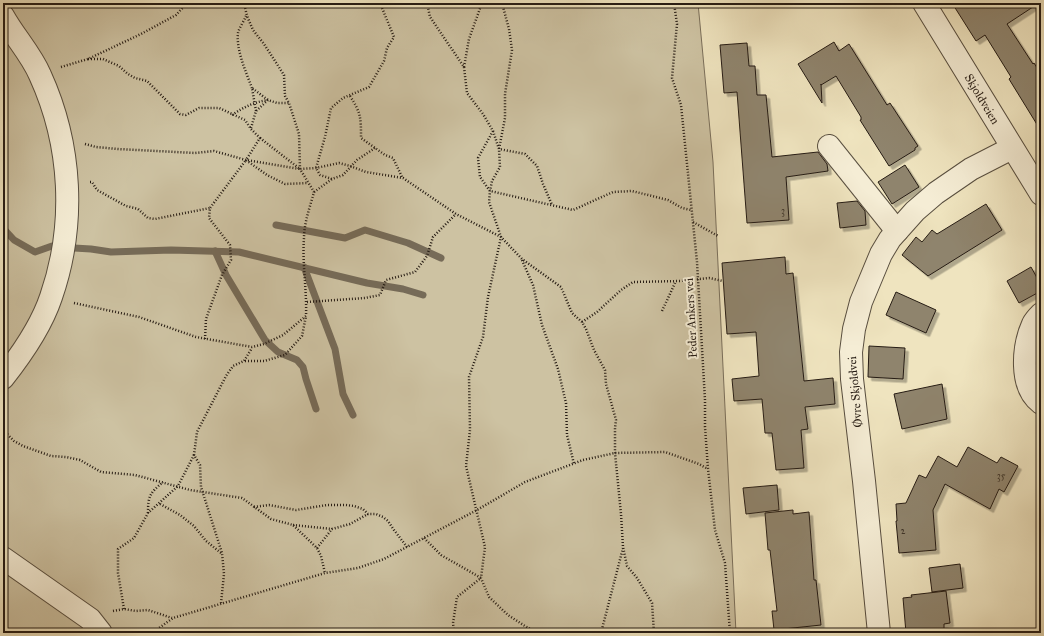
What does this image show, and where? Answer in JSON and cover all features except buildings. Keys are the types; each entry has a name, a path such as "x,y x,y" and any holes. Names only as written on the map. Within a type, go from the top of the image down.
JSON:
{"street":[{"name":"Skjoldveien","path":"924,3 1041,194"},
{"path":"3,16 39,74 48,94 60,133 67,178 68,217 65,241 51,298 20,357 3,378"},
{"path":"829,146 897,231"},
{"name":"Øvre Skjoldvei","path":"879,633 864,480 852,379 851,352 854,329 863,297 880,254 890,239 915,211 948,184 971,169 1012,148"},
{"path":"1041,314 1034,323 1029,338 1026,354 1026,377 1032,393 1041,403"},
{"path":"3,558 95,626"}],"path":[{"path":"69,65 88,59 141,34 176,14 187,3"},
{"path":"244,3 246,16 253,30 284,75 285,96 289,103 299,134 300,169"},
{"path":"332,179 320,175 316,168 325,137 330,108 343,98 369,87 384,61 387,48 394,37 380,3"},
{"path":"427,3 430,18 464,67"},
{"path":"482,3 469,39 464,67 467,93 483,114 493,131 499,149"},
{"path":"502,3 509,29 512,50 505,94 505,118 499,149 500,167 492,181 489,202 500,237 488,297 484,337 469,377 470,430 466,466 485,547 481,578 489,596 508,615 528,628 544,633"},
{"name":"Peder Ankers vei","path":"674,3 677,24 672,78 681,106 698,278 708,469 715,530 725,563 730,633"},
{"path":"246,16 238,33 242,61 252,88 256,111 251,129"},
{"path":"88,59 103,59 119,66 135,78 147,81 180,114 186,115 199,108 219,108 245,120 260,138 300,169 314,192"},
{"path":"252,88 268,100 278,103 289,103"},
{"path":"350,96 358,108 361,117 361,138 385,155 393,158 403,178"},
{"path":"232,115 244,107 268,100"},
{"path":"256,111 268,100"},
{"path":"493,131 478,158 480,177 490,191 573,210 614,192 632,191 668,200 682,208 691,210"},
{"path":"60,133 79,143 96,147 195,153 214,151 246,160 300,169 316,168 339,163 366,172 403,178 456,214 500,237 522,259 561,287 572,313 582,322 594,350 605,370 606,384 616,420 615,453 623,547 627,566 637,578 652,603 654,633"},
{"path":"204,339 206,319 222,275 231,260 230,245 209,218 210,208 246,160 260,138"},
{"path":"124,609 118,573 118,549 134,538 148,513 160,504 178,486 194,455 197,432 208,408 233,366 244,361 264,361 285,355 302,336 307,302 304,267 304,236 314,192 332,179 343,175 350,166 375,148"},
{"path":"499,149 525,154 537,166 552,205"},
{"path":"246,160 267,175 285,184 308,183"},
{"path":"67,178 92,182 97,190 126,206 138,209 148,218 155,219 210,208"},
{"path":"307,302 365,298 380,295 386,280 414,272 427,256 433,237 456,214"},
{"path":"693,222 718,236"},
{"path":"522,259 533,285 542,325 558,369 566,404 567,435 574,464"},
{"path":"582,322 597,312 621,290 633,282 676,281 698,278 709,278 723,281"},
{"path":"662,311 676,281"},
{"path":"51,298 139,317 204,339 252,347 264,344 283,335 306,316"},
{"path":"244,361 252,347"},
{"path":"3,427 14,441 23,446 51,456 80,460 101,472 135,475 190,490 242,498 271,519 292,525 332,529 350,524 368,514 376,514 388,521 407,547"},
{"path":"152,633 173,618 325,573 358,568 384,559 477,510 525,482 582,460 615,453 665,452 699,464 708,469"},
{"path":"194,455 200,465 201,487 222,553 224,574 221,603"},
{"path":"148,513 148,498 163,482"},
{"path":"160,504 180,515 194,526 206,541 222,553"},
{"path":"254,507 269,505 296,510 327,505 346,505 363,509 368,514"},
{"path":"292,525 317,548 321,556 325,573"},
{"path":"317,548 332,529"},
{"path":"424,538 442,555 481,578"},
{"path":"601,633 623,547"},
{"path":"454,633 453,623 457,597 481,578"},
{"path":"95,626 111,611 124,609 136,611 148,610 173,618"}],"shaded area":[{"path":"3,3 698,3 713,162 736,633 3,633"},
{"path":"1041,324 1041,379 1037,376 1031,354"}],"waterway":[{"path":"276,225 345,238 365,230 408,243 441,258"},
{"path":"3,228 14,240 35,252 52,246"},
{"path":"74,248 111,252 171,250 239,252 367,283 403,289 423,295"},
{"path":"215,251 226,275 265,340 278,352 297,360 303,367 316,409"},
{"path":"304,267 335,349 343,394 353,415"}]}
